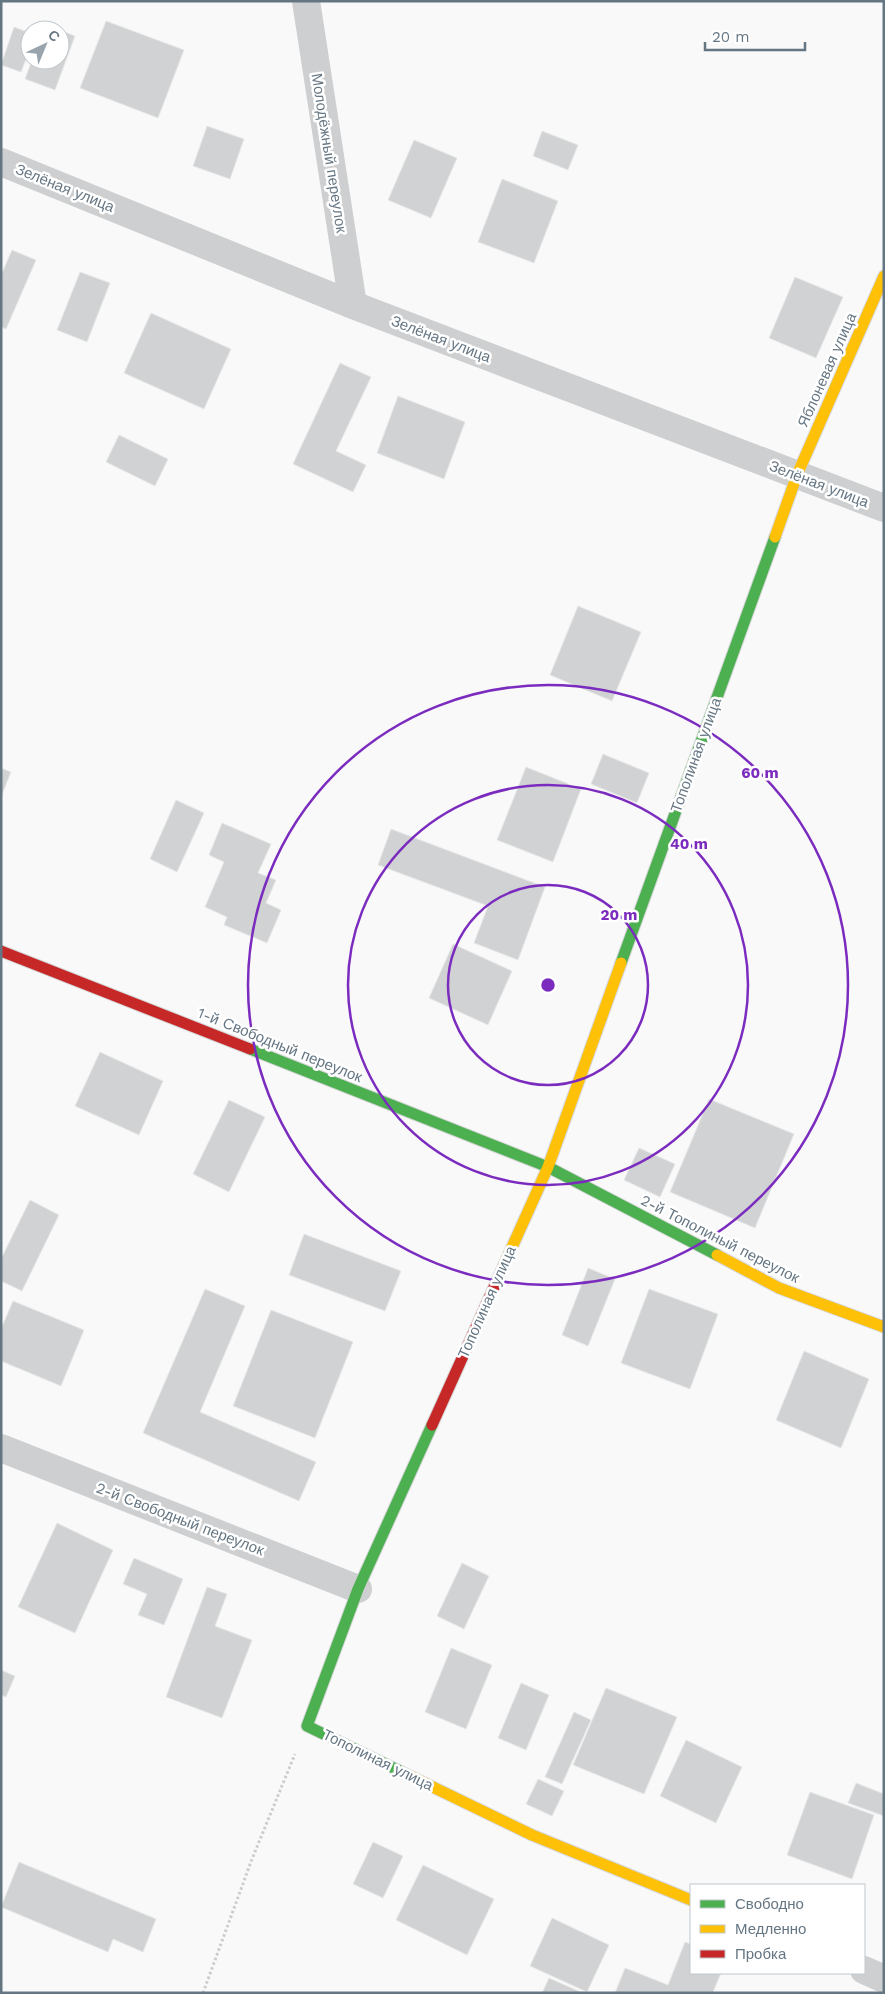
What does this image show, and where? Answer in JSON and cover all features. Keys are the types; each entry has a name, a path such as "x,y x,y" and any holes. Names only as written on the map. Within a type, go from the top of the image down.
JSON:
{"street":[{"name":"Молодёжный переулок","path":"306,1 353,306"},
{"name":"Зелёная улица","path":"1,162 353,306 884,508"},
{"name":"Яблоневая улица","path":"797,475 884,276"},
{"name":"Тополиная улица","path":"690,1900 532,1835 307,1726 358,1589 548,1167 797,475"},
{"name":"1-й Свободный переулок","path":"1,951 548,1167"},
{"name":"2-й Тополиный переулок","path":"548,1167 779,1288 884,1327"},
{"name":"2-й Свободный переулок","path":"1,1448 358,1589"},
{"path":"865,1970 884,1979"}],"path":[{"path":"203,1993 252,1859 307,1726"}],"building":[{"path":"106,21 184,50 158,118 80,88"},
{"path":"14,27 20,29 21,72 1,65"},
{"path":"70,34 75,36 70,50"},
{"path":"28,70 62,70 55,90 25,79"},
{"path":"207,126 244,139 230,179 193,166"},
{"path":"542,131 578,145 568,170 533,156"},
{"path":"414,140 457,158 431,218 388,200"},
{"path":"502,179 558,201 534,263 478,242"},
{"path":"12,250 36,260 6,329 1,327 1,275"},
{"path":"80,272 110,283 87,342 57,330"},
{"path":"795,277 843,297 816,358 769,338"},
{"path":"151,313 231,349 204,409 124,373"},
{"path":"340,363 371,377 336,451 366,465 353,492 293,464"},
{"path":"398,396 465,422 444,479 377,453"},
{"path":"119,435 168,459 155,486 106,462"},
{"path":"578,606 641,632 612,701 550,675"},
{"path":"603,754 649,773 637,803 591,784"},
{"path":"526,767 581,789 553,862 497,840"},
{"path":"1,768 11,772 1,797"},
{"path":"176,800 204,813 177,872 150,859"},
{"path":"222,823 271,844 258,873 276,880 266,903 281,910 267,943 224,925 227,917 205,907 224,862 209,855"},
{"path":"391,829 545,887 518,960 474,943 488,906 378,865"},
{"path":"453,944 512,971 488,1025 429,998"},
{"path":"100,1052 163,1081 139,1135 75,1106"},
{"path":"709,1099 794,1134 755,1228 670,1192"},
{"path":"229,1100 265,1117 229,1192 193,1174"},
{"path":"639,1148 675,1164 660,1197 624,1180"},
{"path":"30,1200 59,1215 22,1291 1,1281 1,1259"},
{"path":"304,1234 401,1271 385,1311 289,1275"},
{"path":"588,1268 615,1279 588,1346 562,1335"},
{"path":"205,1289 245,1306 200,1412 316,1462 299,1501 143,1433"},
{"path":"649,1289 718,1314 690,1389 621,1363"},
{"path":"13,1301 84,1330 61,1386 1,1361 1,1329"},
{"path":"271,1310 353,1342 315,1438 233,1406"},
{"path":"804,1351 869,1379 841,1448 776,1420"},
{"path":"57,1523 113,1550 75,1633 18,1607"},
{"path":"134,1558 183,1579 164,1625 138,1615 147,1594 123,1584"},
{"path":"462,1563 489,1576 464,1629 437,1616"},
{"path":"207,1587 227,1594 215,1626 252,1640 222,1718 166,1697"},
{"path":"451,1648 492,1665 466,1729 425,1712"},
{"path":"1,1670 15,1676 6,1697 1,1695"},
{"path":"521,1683 549,1695 526,1750 498,1738"},
{"path":"606,1688 677,1717 644,1794 573,1765"},
{"path":"574,1712 591,1720 562,1784 545,1777"},
{"path":"686,1740 742,1767 716,1823 660,1796"},
{"path":"538,1779 564,1791 552,1816 526,1804"},
{"path":"856,1783 884,1794 884,1816 848,1803"},
{"path":"810,1792 874,1815 852,1879 787,1855"},
{"path":"373,1842 403,1856 383,1898 353,1884"},
{"path":"19,1862 156,1919 143,1952 113,1939 108,1952 1,1907"},
{"path":"423,1865 494,1899 467,1955 396,1920"},
{"path":"552,1918 609,1945 587,1992 530,1966"},
{"path":"685,1942 690,1944 690,1974 721,1974 713,1992 716,1993 615,1993 625,1968 668,1985"},
{"path":"549,1978 583,1993 542,1993"}],"traffic: fast":[{"path":"621,963 775,537"},
{"path":"250,1049 548,1167 717,1255"},
{"path":"410,1776 307,1726 358,1589 432,1425"}],"traffic: slow":[{"path":"775,537 797,475 884,276"},
{"path":"504,1265 548,1167 621,963"},
{"path":"717,1255 779,1288 884,1327"},
{"path":"410,1776 532,1835 690,1900"}],"traffic: jam":[{"path":"1,951 250,1049"},
{"path":"432,1425 504,1265"}]}
